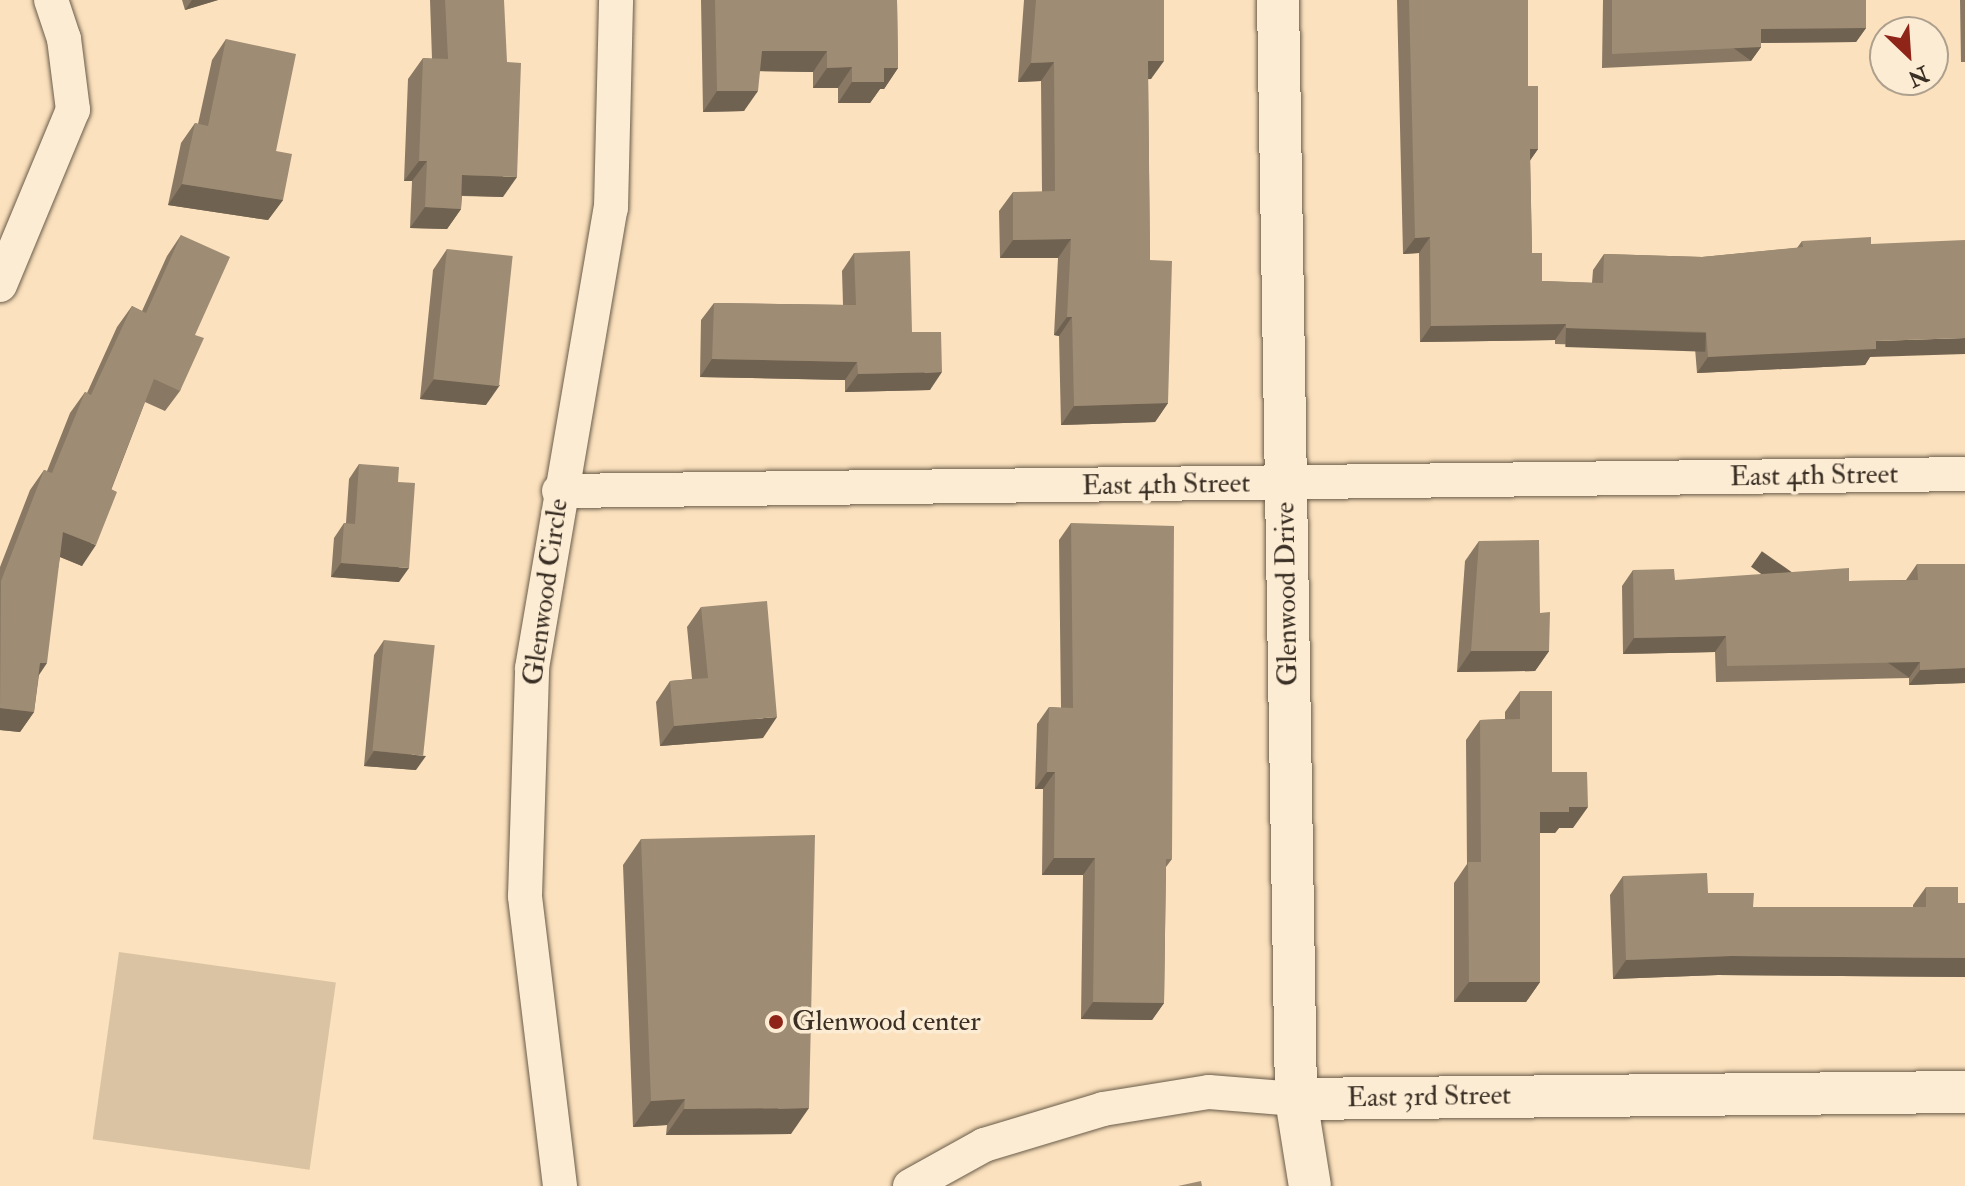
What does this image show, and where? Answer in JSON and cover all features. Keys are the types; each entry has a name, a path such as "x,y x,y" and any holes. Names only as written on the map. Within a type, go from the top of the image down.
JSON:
{"street":[{"path":"0,285 73,110 64,39 51,0"},
{"name":"Glenwood Circle","path":"560,1186 525,896 532,668 559,491 611,208 616,0"},
{"name":"Glenwood Drive","path":"1278,0 1296,1099 1310,1186"},
{"name":"East 4th Street","path":"559,491 1965,474"},
{"name":"East 3rd Street","path":"910,1186 984,1145 1103,1109 1209,1092 1296,1099 1965,1092"}],"shaded area":[{"path":"119,952 336,982 310,1170 93,1139"}],"building":[{"path":"445,0 504,0 507,62 521,63 517,177 462,175 461,209 425,207 427,161 419,161 423,58 448,59"},
{"path":"715,0 897,0 898,68 884,68 884,82 852,82 852,67 827,68 827,51 762,51 758,91 717,91"},
{"path":"1036,0 1164,0 1164,61 1148,61 1150,260 1172,261 1168,403 1074,406 1072,317 1067,317 1071,239 1013,240 1013,192 1055,191 1054,62 1031,63"},
{"path":"1409,0 1528,0 1528,86 1538,86 1538,149 1530,149 1532,253 1542,253 1542,281 1603,283 1604,254 1702,257 1803,247 1802,241 1871,237 1871,244 1965,240 1965,338 1876,341 1876,349 1708,357 1706,332 1566,328 1566,324 1431,326 1430,237 1415,238"},
{"path":"1612,0 1866,0 1866,28 1761,29 1761,47 1612,54"},
{"path":"226,39 296,54 276,151 292,154 283,200 182,184 195,123 208,126"},
{"path":"181,235 230,257 195,335 204,338 180,391 154,379 111,489 117,492 96,545 63,532 47,663 40,663 34,712 0,708 1,581 44,470 52,473 85,392 91,395 132,306 146,313"},
{"path":"447,249 513,256 499,386 433,379"},
{"path":"910,251 912,332 941,332 942,372 858,374 857,362 712,359 714,303 856,305 854,253"},
{"path":"359,464 399,467 398,482 415,483 409,568 341,563 344,523 355,524"},
{"path":"1071,523 1174,526 1172,859 1166,859 1164,1003 1093,1002 1095,858 1054,858 1055,772 1047,772 1049,707 1073,708"},
{"path":"1539,540 1540,613 1550,612 1549,651 1471,651 1479,541"},
{"path":"1917,564 1965,564 1965,668 1920,670 1920,662 1727,666 1726,636 1634,638 1633,570 1674,569 1675,580 1849,568 1849,581 1918,580"},
{"path":"767,601 777,717 674,726 670,681 708,678 701,607"},
{"path":"384,640 435,645 423,756 372,750"},
{"path":"1520,691 1552,691 1552,772 1587,772 1588,807 1569,807 1569,812 1540,812 1540,982 1469,982 1468,862 1481,862 1480,720 1520,719"},
{"path":"815,835 809,1108 684,1109 685,1099 651,1101 641,839"},
{"path":"1707,873 1708,893 1754,893 1753,907 1926,907 1926,887 1958,887 1958,903 1965,903 1965,958 1731,956 1626,960 1623,876"},
{"path":"1201,1181 1202,1186 1178,1186"}],"place":[{"name":"Glenwood center","path":"776,1022"}]}
